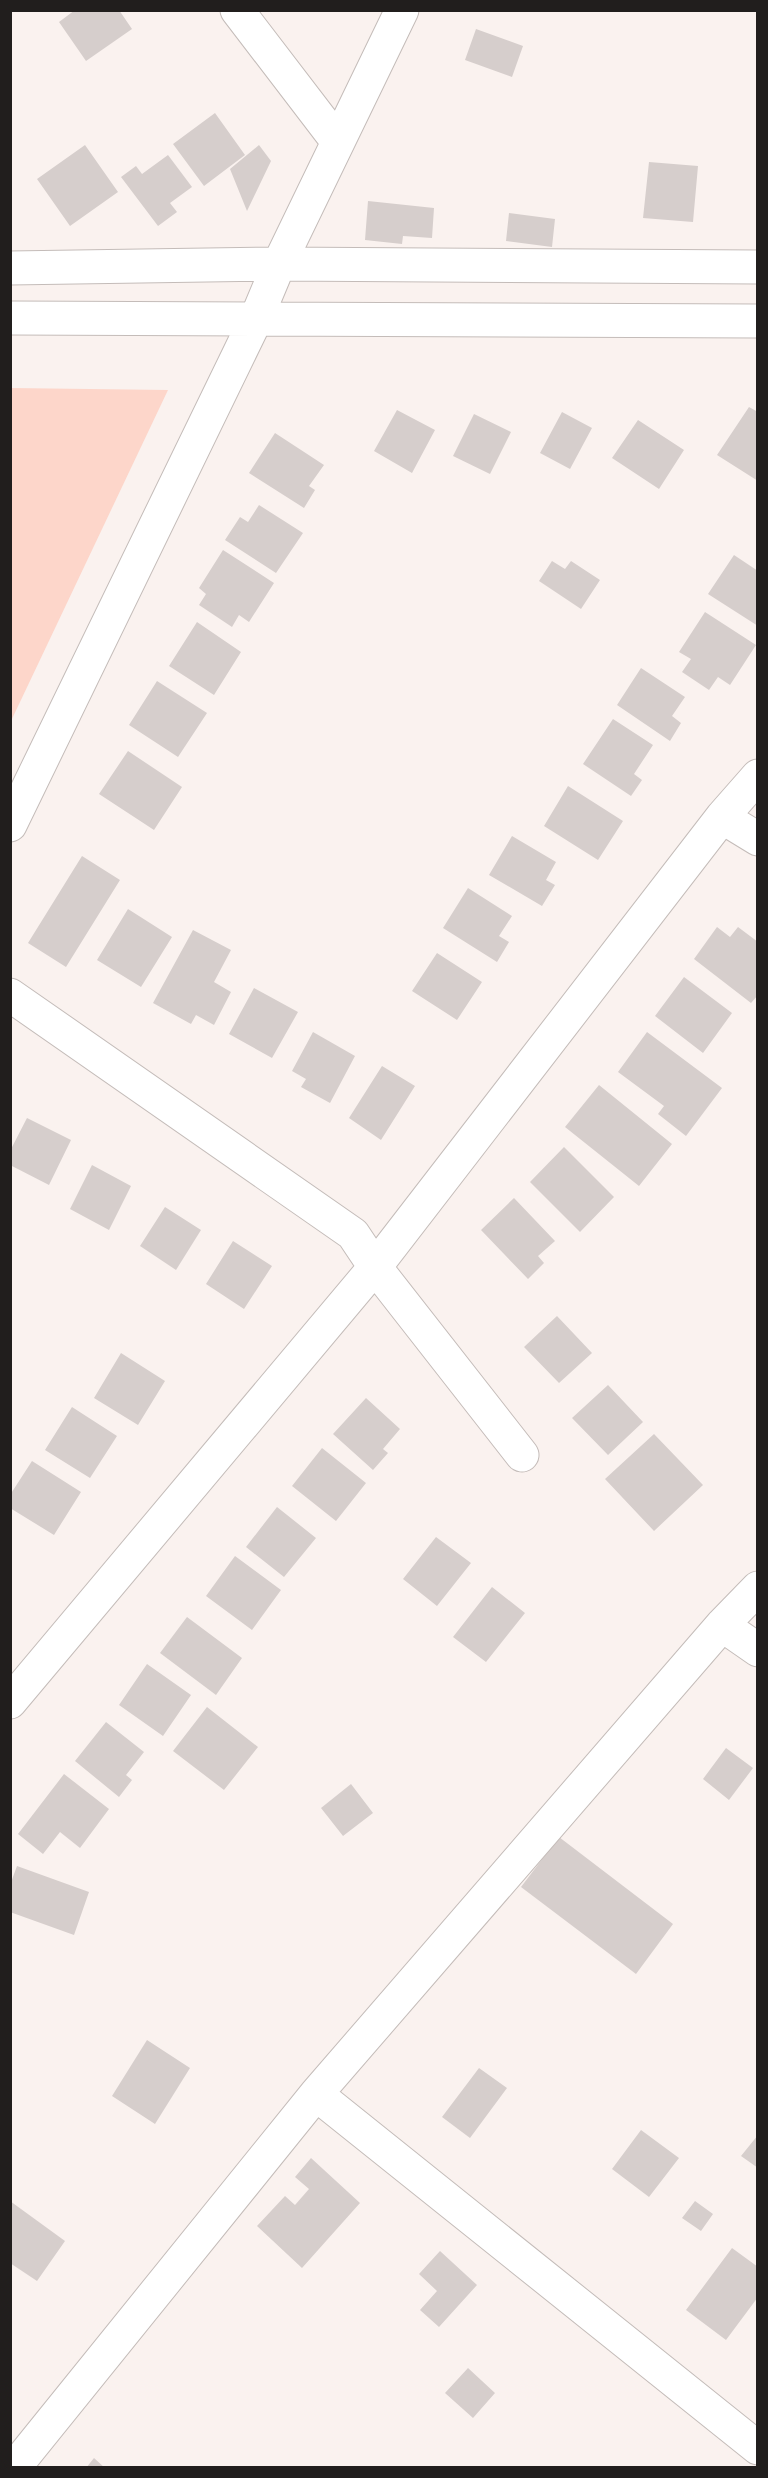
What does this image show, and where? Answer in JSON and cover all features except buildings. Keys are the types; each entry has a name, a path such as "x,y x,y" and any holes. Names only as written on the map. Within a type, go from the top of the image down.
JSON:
{"street":[{"path":"237,10 338,142"},
{"path":"10,825 256,319 279,264 402,10"},
{"path":"10,268 279,264 758,267"},
{"path":"10,318 758,321"},
{"path":"10,1702 375,1267 722,817 758,776"},
{"path":"722,817 758,839"},
{"path":"10,995 353,1234 375,1267 522,1455"},
{"path":"14,2468 316,2094 722,1625 758,1588"},
{"path":"722,1625 758,1650"},
{"path":"316,2094 758,2448"}],"shaded area":[{"path":"10,388 168,390 11,721"}]}
